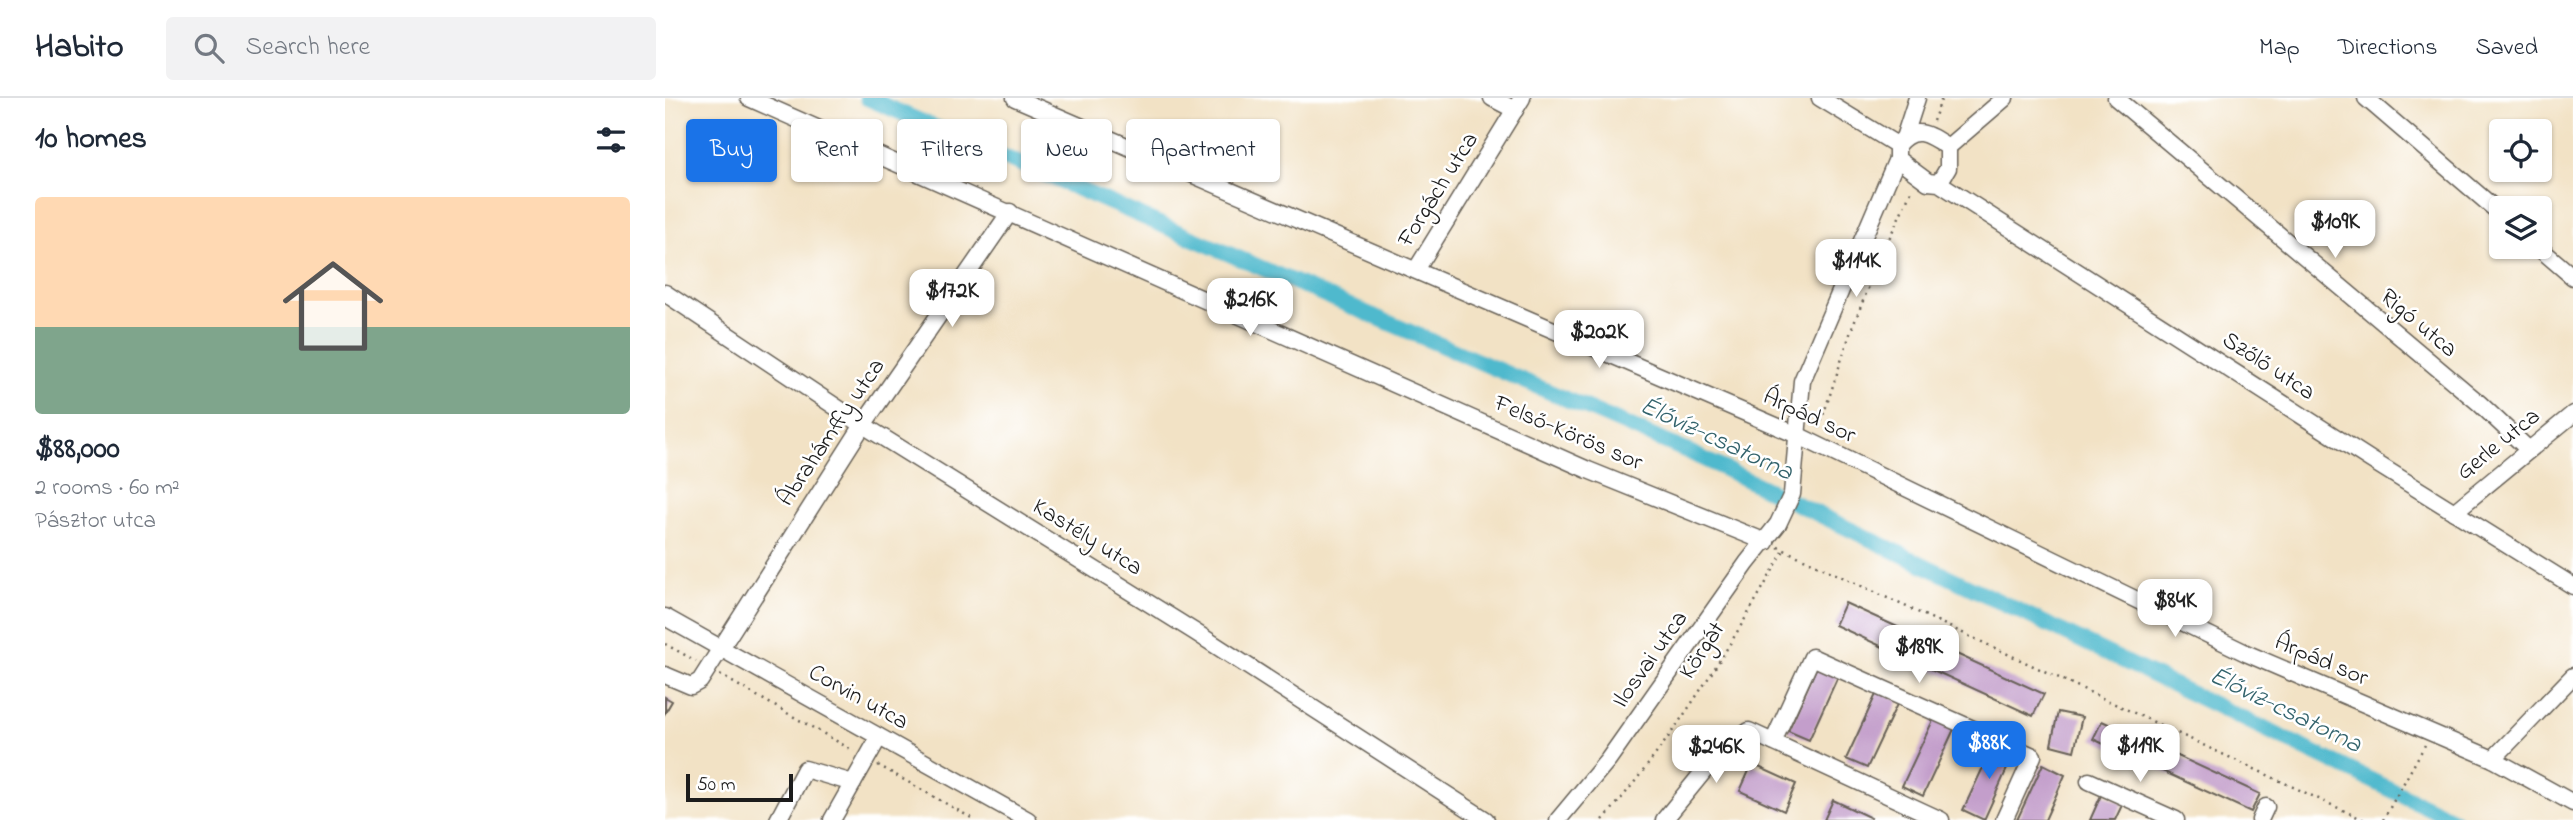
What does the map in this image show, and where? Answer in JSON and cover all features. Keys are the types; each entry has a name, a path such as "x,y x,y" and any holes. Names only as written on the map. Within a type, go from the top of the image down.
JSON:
{"street":[{"name":"Felső-Körös sor","path":"750,98 1588,470 1766,542"},
{"name":"Árpád sor","path":"1015,98 1797,435 2248,654 2493,759 2573,803"},
{"path":"1492,98 1519,104"},
{"name":"Szőlő utca","path":"1820,98 1900,146 1928,182 1939,183 2573,586"},
{"path":"1797,435 1802,381 1900,146 1917,98"},
{"path":"1939,183 1948,168 1948,147 2005,98"},
{"name":"Rigó utca","path":"2116,98 2479,403 2529,450"},
{"path":"2367,98 2489,204"},
{"name":"Forgách utca","path":"1416,270 1519,104"},
{"path":"1900,146 1917,132 1928,134 1948,147"},
{"name":"Ábrahámffy utca","path":"707,668 863,425 1010,212"},
{"path":"2552,259 2573,277"},
{"name":"Kastély utca","path":"665,293 863,425 1195,632 1486,820"},
{"name":"Gerle utca","path":"2454,512 2573,414"},
{"name":"Ilosvai utca","path":"1558,820 1608,760 1747,563 1778,524 1792,494 1797,435"},
{"name":"Corvin utca","path":"665,617 1028,820"},
{"path":"1773,742 1812,657 2033,756 2004,820"},
{"path":"665,675 691,686 700,681 707,668"},
{"path":"2493,759 2573,677"},
{"path":"1664,820 1713,760 1749,731 1941,820"},
{"path":"832,820 879,737"},
{"path":"778,820 804,769 853,783"},
{"path":"2089,781 2142,813 2176,820"}],"path":[{"path":"1928,134 1942,98"},
{"path":"1819,428 1851,331 1906,203"},
{"path":"1766,542 2364,820"},
{"name":"Körgát","path":"1603,820 1672,731 1784,550"},
{"path":"665,644 975,820"},
{"path":"2383,820 2416,760"}],"building":[{"path":"1845,603 2044,694 2033,716 1835,625"},
{"path":"1819,662 1840,672 1809,740 1788,731"},
{"path":"1878,690 1899,700 1867,768 1846,759"},
{"path":"665,697 672,701 665,713"},
{"path":"2058,712 2082,717 2074,751 2051,745"},
{"path":"1934,718 1955,727 1923,796 1902,786"},
{"path":"2102,721 2260,794 2251,812 2093,739"},
{"path":"1995,742 2015,751 1984,820 1963,810"},
{"path":"1752,764 1796,784 1784,811 1740,791"},
{"path":"2043,764 2065,775 2045,820 2017,820"},
{"path":"2102,793 2123,803 2115,820 2090,820"},
{"path":"1833,800 1871,818 1870,820 1824,820"}],"waterway":[{"name":"Élővíz-csatorna","path":"867,98 1689,452 2454,820"}]}
